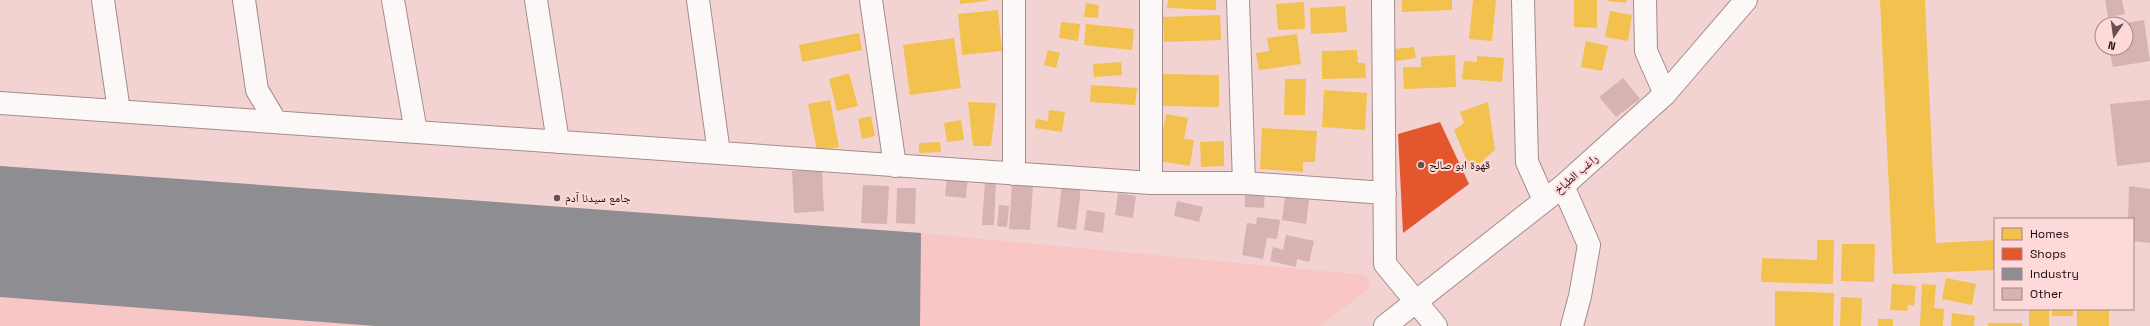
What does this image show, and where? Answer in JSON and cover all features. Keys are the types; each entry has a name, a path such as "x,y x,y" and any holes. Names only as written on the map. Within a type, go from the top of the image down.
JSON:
{"street":[{"path":"103,0 119,111"},
{"path":"244,0 257,90 276,122"},
{"path":"393,0 416,132"},
{"path":"536,0 558,142"},
{"path":"698,0 719,153"},
{"path":"871,0 895,166"},
{"path":"1014,0 1014,174"},
{"path":"1151,0 1151,183"},
{"path":"1238,0 1244,183"},
{"path":"1383,0 1385,264 1436,326"},
{"path":"1523,0 1526,162 1544,200"},
{"path":"1645,0 1646,51 1665,94"},
{"name":"راغب الطباخ","path":"1386,326 1563,186 1665,94 1746,0"},
{"path":"0,103 1151,183 1244,183 1385,193"},
{"path":"1563,186 1589,245 1580,296 1572,326"}],"shaded area":[{"path":"0,166 921,233 1366,275 1371,287 1320,326 0,326"}],"building: Homes":[{"path":"960,0 987,0 987,1 960,4"},
{"path":"1168,0 1216,0 1216,10 1167,8"},
{"path":"1402,0 1452,0 1452,10 1402,12"},
{"path":"1473,0 1496,0 1492,41 1469,39"},
{"path":"1574,0 1597,0 1597,28 1574,27"},
{"path":"1626,0 1626,3 1608,1"},
{"path":"1880,0 1925,0 1936,243 1994,240 1994,270 1893,274"},
{"path":"1304,2 1305,29 1278,30 1276,4"},
{"path":"1086,3 1099,5 1098,18 1084,17"},
{"path":"1345,6 1347,32 1311,34 1310,8"},
{"path":"998,10 1002,51 962,55 958,14"},
{"path":"1610,11 1632,15 1628,41 1605,37"},
{"path":"1220,15 1221,40 1164,42 1163,17"},
{"path":"1061,22 1080,24 1078,41 1059,38"},
{"path":"1086,24 1134,29 1132,50 1084,45"},
{"path":"859,33 862,50 802,62 799,45"},
{"path":"1297,34 1301,64 1259,70 1256,53 1269,51 1267,38"},
{"path":"954,38 961,88 910,95 903,45"},
{"path":"1586,41 1608,46 1602,71 1581,67"},
{"path":"1414,47 1416,58 1396,61 1394,49"},
{"path":"1048,50 1060,53 1056,68 1044,65"},
{"path":"1357,50 1358,63 1365,63 1366,78 1322,79 1322,51"},
{"path":"1455,55 1456,87 1404,89 1403,67 1421,67 1421,57"},
{"path":"1477,56 1504,58 1502,82 1462,79 1464,61 1477,62"},
{"path":"1121,62 1122,75 1094,77 1093,64"},
{"path":"849,73 858,106 837,111 829,79"},
{"path":"1162,74 1219,75 1219,107 1161,106"},
{"path":"1285,79 1306,79 1305,115 1284,115"},
{"path":"1091,85 1137,88 1135,105 1090,102"},
{"path":"1324,90 1367,93 1365,130 1322,127"},
{"path":"830,100 839,147 817,151 808,104"},
{"path":"968,102 996,103 991,146 973,146"},
{"path":"1488,102 1495,150 1471,171 1454,130 1464,123 1460,112"},
{"path":"1049,110 1065,112 1062,132 1035,128 1036,119 1048,121"},
{"path":"1166,114 1188,118 1184,139 1194,140 1190,166 1158,161"},
{"path":"871,116 875,136 862,139 858,119"},
{"path":"961,120 964,140 947,142 944,123"},
{"path":"1262,128 1317,131 1315,162 1303,162 1303,172 1260,169"},
{"path":"1224,141 1224,166 1201,167 1200,142"},
{"path":"940,142 941,152 919,153 919,143"},
{"path":"1817,240 1834,240 1833,284 1761,282 1762,258 1817,260"},
{"path":"1842,244 1875,244 1874,282 1841,281"},
{"path":"1946,278 1976,284 1972,305 1942,299"},
{"path":"1892,284 1916,286 1914,306 1908,305 1907,311 1890,310"},
{"path":"1922,284 1936,285 1934,308 1944,309 1943,326 1920,326"},
{"path":"1775,291 1834,293 1833,326 1775,326"},
{"path":"1841,297 1862,298 1861,326 1840,326"},
{"path":"2029,310 2049,310 2049,326 2029,326"},
{"path":"2052,310 2073,310 2073,316 2052,316"},
{"path":"2077,310 2109,310 2109,326 2077,326"},
{"path":"1952,313 1975,316 1974,326 1951,326"},
{"path":"1878,319 1893,319 1893,326 1878,326"},
{"path":"1988,323 2022,323 2022,326 1988,326"}],"building: Shops":[{"path":"1440,122 1469,184 1403,233 1398,134"}],"building: Industry":[{"path":"0,166 921,233 920,326 375,326 0,297"}],"building: Other":[{"path":"2105,0 2122,0 2125,14 2108,16"},
{"path":"2144,20 2150,61 2113,67 2111,56 2134,56 2134,22"},
{"path":"1623,78 1640,99 1616,117 1599,97"},
{"path":"2150,100 2150,162 2117,166 2110,104"},
{"path":"822,170 824,211 794,213 792,171"},
{"path":"947,175 968,177 966,198 945,196"},
{"path":"985,180 996,181 994,225 982,225"},
{"path":"1012,184 1033,186 1030,230 1009,229"},
{"path":"863,185 889,186 887,224 861,223"},
{"path":"1062,185 1081,187 1076,230 1057,227"},
{"path":"2129,186 2150,189 2150,243 2134,241 2134,218 2128,218"},
{"path":"897,188 916,188 915,224 896,223"},
{"path":"1245,188 1265,189 1264,208 1245,207"},
{"path":"1118,193 1136,196 1133,218 1115,215"},
{"path":"1285,197 1309,200 1306,224 1282,220"},
{"path":"1177,201 1203,207 1199,222 1174,216"},
{"path":"999,205 1009,206 1007,227 997,226"},
{"path":"1087,210 1105,213 1103,233 1084,230"},
{"path":"1257,217 1280,220 1277,239 1267,238 1263,259 1242,255 1247,223 1256,224"},
{"path":"1286,235 1314,241 1309,262 1297,259 1296,267 1270,261 1273,247 1283,250"}],"place":[{"name":"قهوة ابو صالح","path":"1421,165"},
{"name":"جامع سيدنا آدم","path":"557,198"}]}
